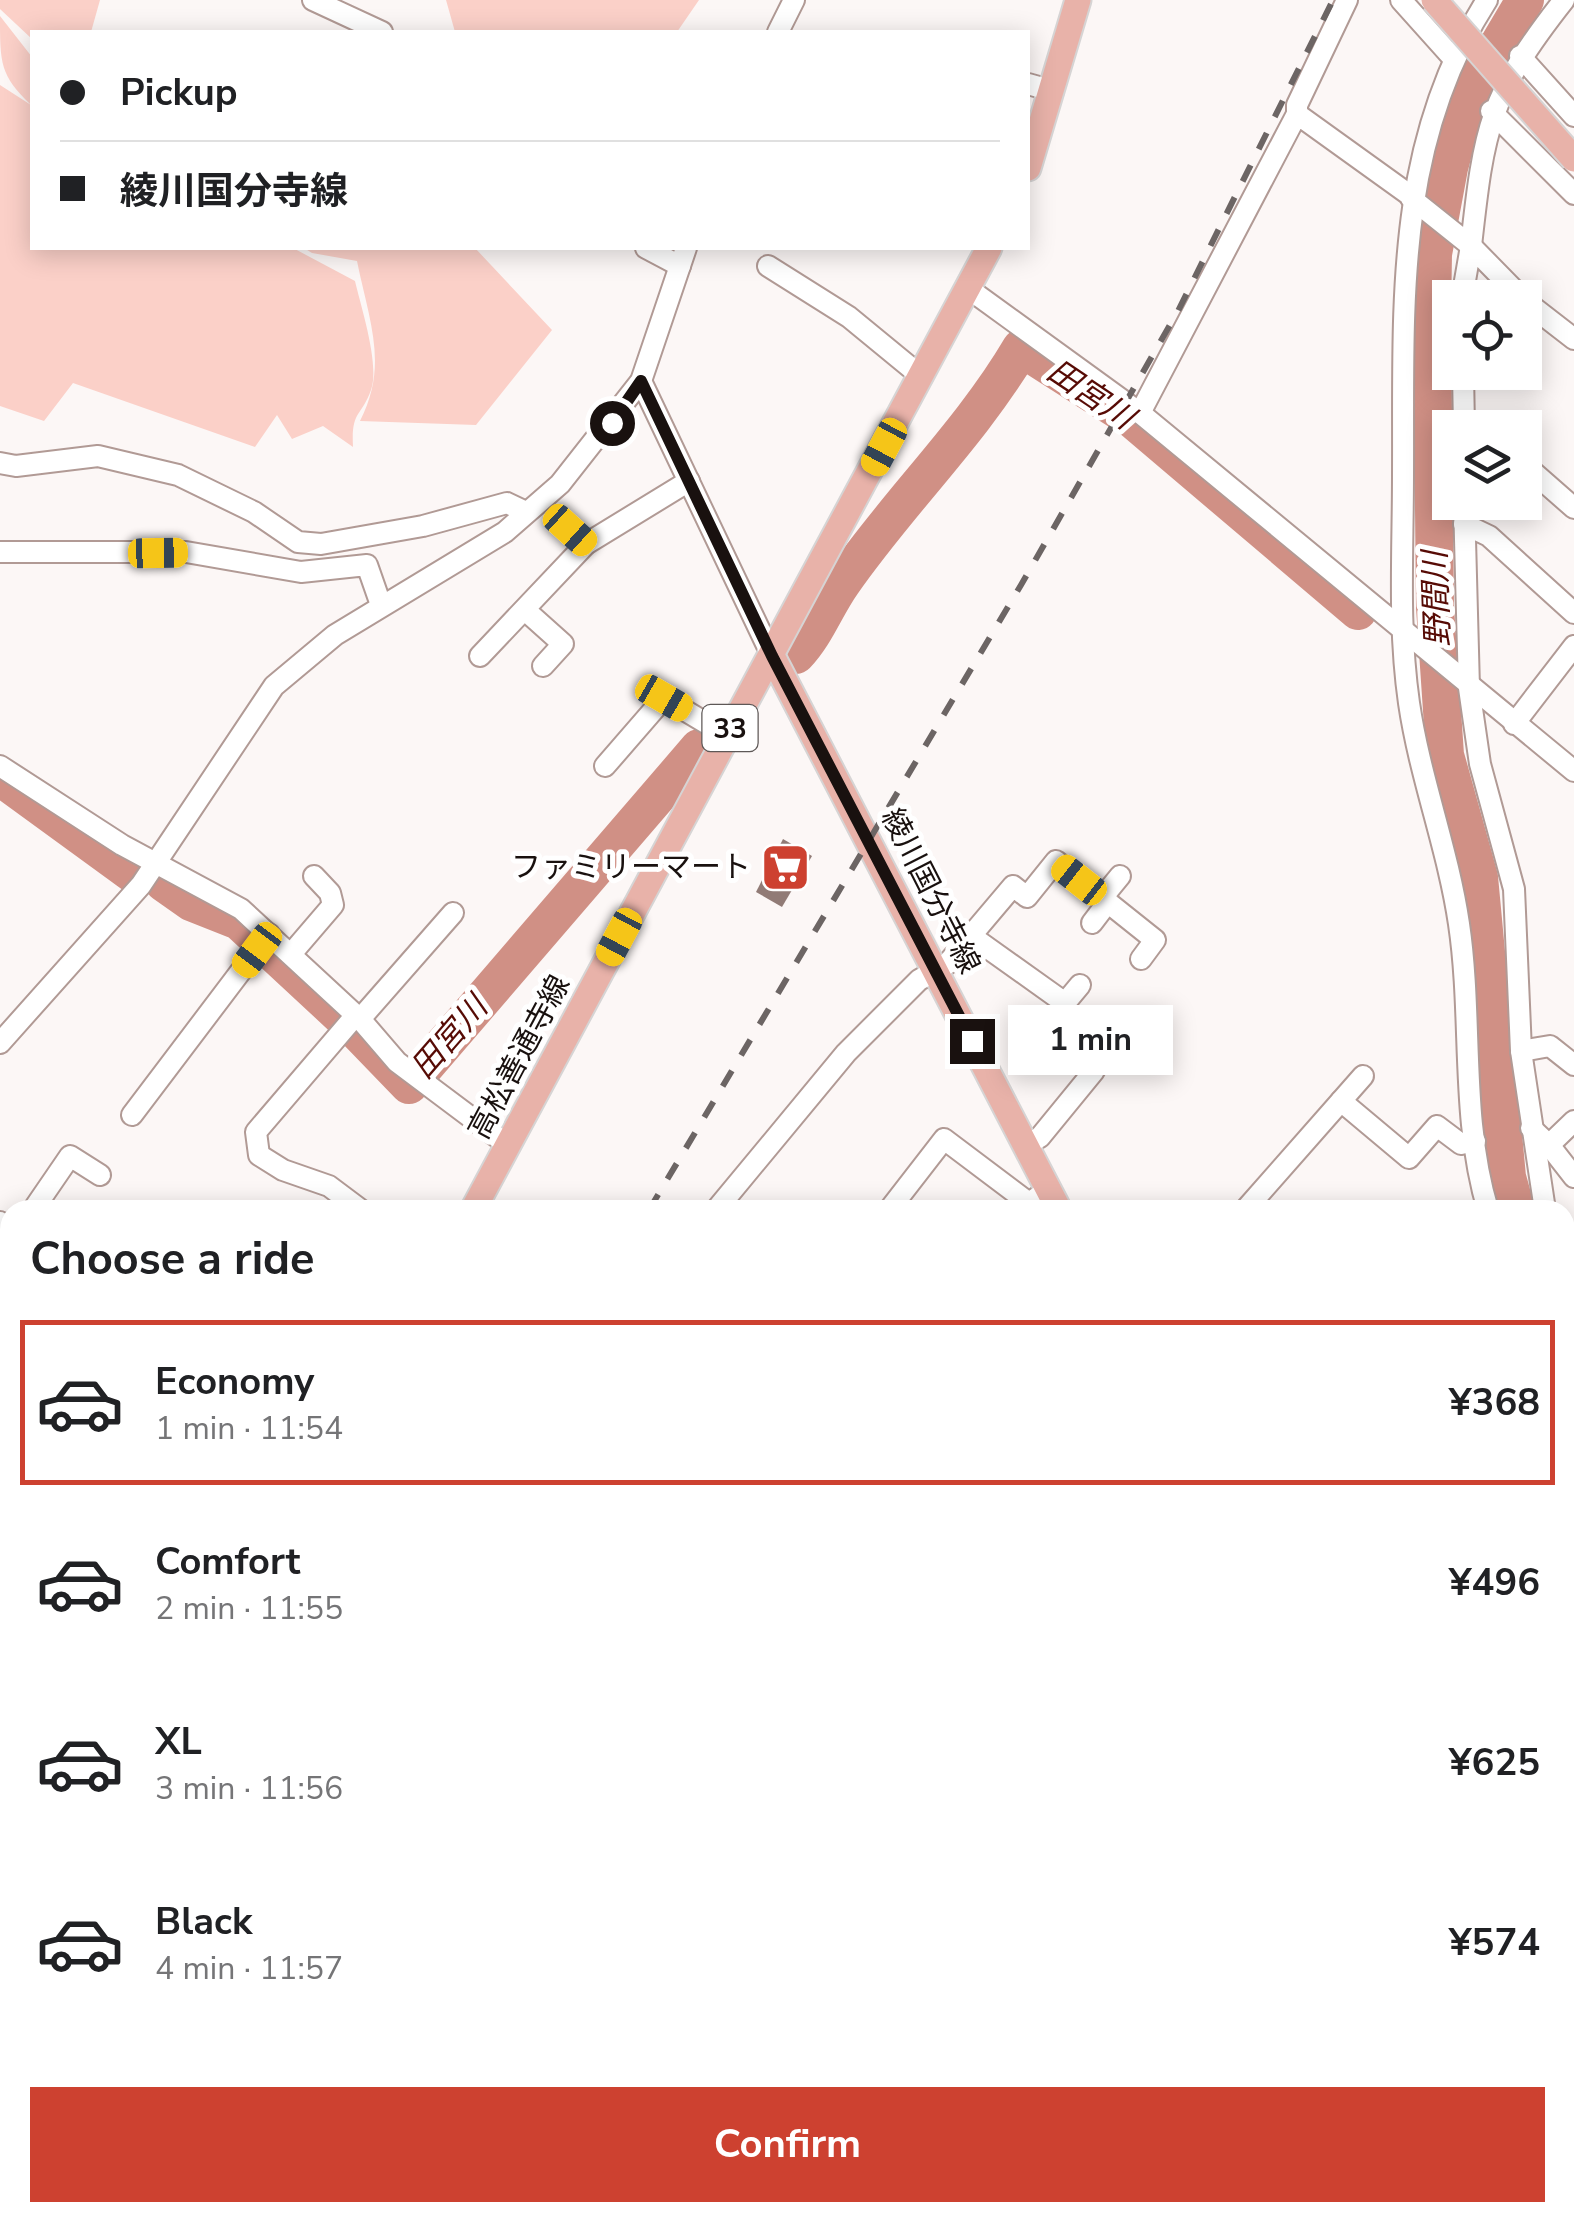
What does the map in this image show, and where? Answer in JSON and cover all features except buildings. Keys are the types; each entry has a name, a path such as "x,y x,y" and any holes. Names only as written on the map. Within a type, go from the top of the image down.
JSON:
{"main road":[{"path":"1030,162 1078,0"},
{"path":"1434,0 1574,160"},
{"name":"高松善通寺線","path":"479,1200 989,250"},
{"name":"綾川国分寺線","path":"772,656 1026,1146 1039,1200"}],"street":[{"path":"313,0 378,30"},
{"path":"779,30 794,0"},
{"path":"1140,413 1297,114 1296,105 1347,0"},
{"path":"1401,0 1453,58"},
{"path":"1464,280 1481,151 1492,111 1520,56 1564,0"},
{"path":"1478,4 1453,58 1412,198 1404,294 1403,633 1419,756 1460,928 1464,1032 1475,1142 1486,1200"},
{"path":"1520,56 1574,116"},
{"path":"1030,85 1053,91"},
{"path":"1492,111 1574,194"},
{"path":"1297,114 1412,198 1468,243 1505,280"},
{"path":"0,1042 156,864 274,686 323,644 382,604 505,532 560,484 641,381 683,257 654,250"},
{"path":"768,266 848,317 922,377"},
{"path":"968,289 1140,413 1466,686 1574,771"},
{"path":"1542,313 1574,339"},
{"path":"641,381 772,656"},
{"path":"0,463 16,466 98,456 178,474 254,512 298,542 375,537 506,503 526,512"},
{"path":"1542,480 1574,508"},
{"path":"480,656 525,610 578,537 689,481"},
{"path":"1464,520 1466,686 1480,764 1514,889 1521,1050 1543,1200"},
{"path":"1472,520 1574,613"},
{"path":"0,552 186,552 301,572 367,565 382,604"},
{"path":"525,610 563,644 543,666"},
{"path":"1514,724 1574,646"},
{"path":"604,766 664,698 726,734"},
{"path":"0,766 156,864 242,909 263,942 291,954 354,1021 416,1077 509,1146"},
{"path":"724,1200 846,1053 919,980 948,964 1012,886 1027,897 1056,861 1155,940 1141,958"},
{"path":"291,954 333,905 330,893 314,876"},
{"path":"1092,923 1120,876"},
{"path":"348,1200 329,1186 283,1170 259,1156 256,1132 454,913"},
{"path":"971,936 1065,1003 1080,985"},
{"path":"132,1116 263,942"},
{"path":"1521,1050 1550,1046 1574,1065"},
{"path":"1026,1146 1040,1136 1094,1072"},
{"path":"1255,1200 1362,1076"},
{"path":"1341,1101 1408,1158 1437,1126 1461,1144 1475,1142"},
{"path":"1549,1145 1574,1121"},
{"path":"1531,1128 1574,1177"},
{"path":"898,1200 944,1138 1036,1200"},
{"path":"40,1200 70,1156 100,1175"}],"shaded area":[{"path":"0,0 100,0 92,30 30,30 30,37 0,9"},
{"path":"446,0 699,0 678,30 454,30"},
{"path":"0,16 30,54 30,104 8,76 0,46"},
{"path":"0,85 30,104 30,250 297,250 355,281 369,336 373,379 355,420 353,447 323,426 292,439 277,415 255,447 73,383 44,421 0,406"},
{"path":"307,250 477,250 552,330 476,425 360,421 369,401 375,362 357,261"}],"waterway":[{"name":"野間川","path":"1513,1200 1507,1177 1479,877 1445,755 1435,607 1432,314 1433,254 1468,96 1525,0"},
{"name":"田宮川","path":"796,655 864,553 980,409 1021,348 1132,419 1358,611"},
{"name":"田宮川","path":"164,883 191,902 239,921 409,1085 699,748"},
{"name":"田宮川","path":"0,777 133,874"}],"railway":[{"path":"655,1200 1021,585 1178,311 1333,0"}],"place":[{"name":"ファミリーマート","path":"786,867"}],"route":[{"path":"612,423 641,381 772,656 972,1041"}]}
